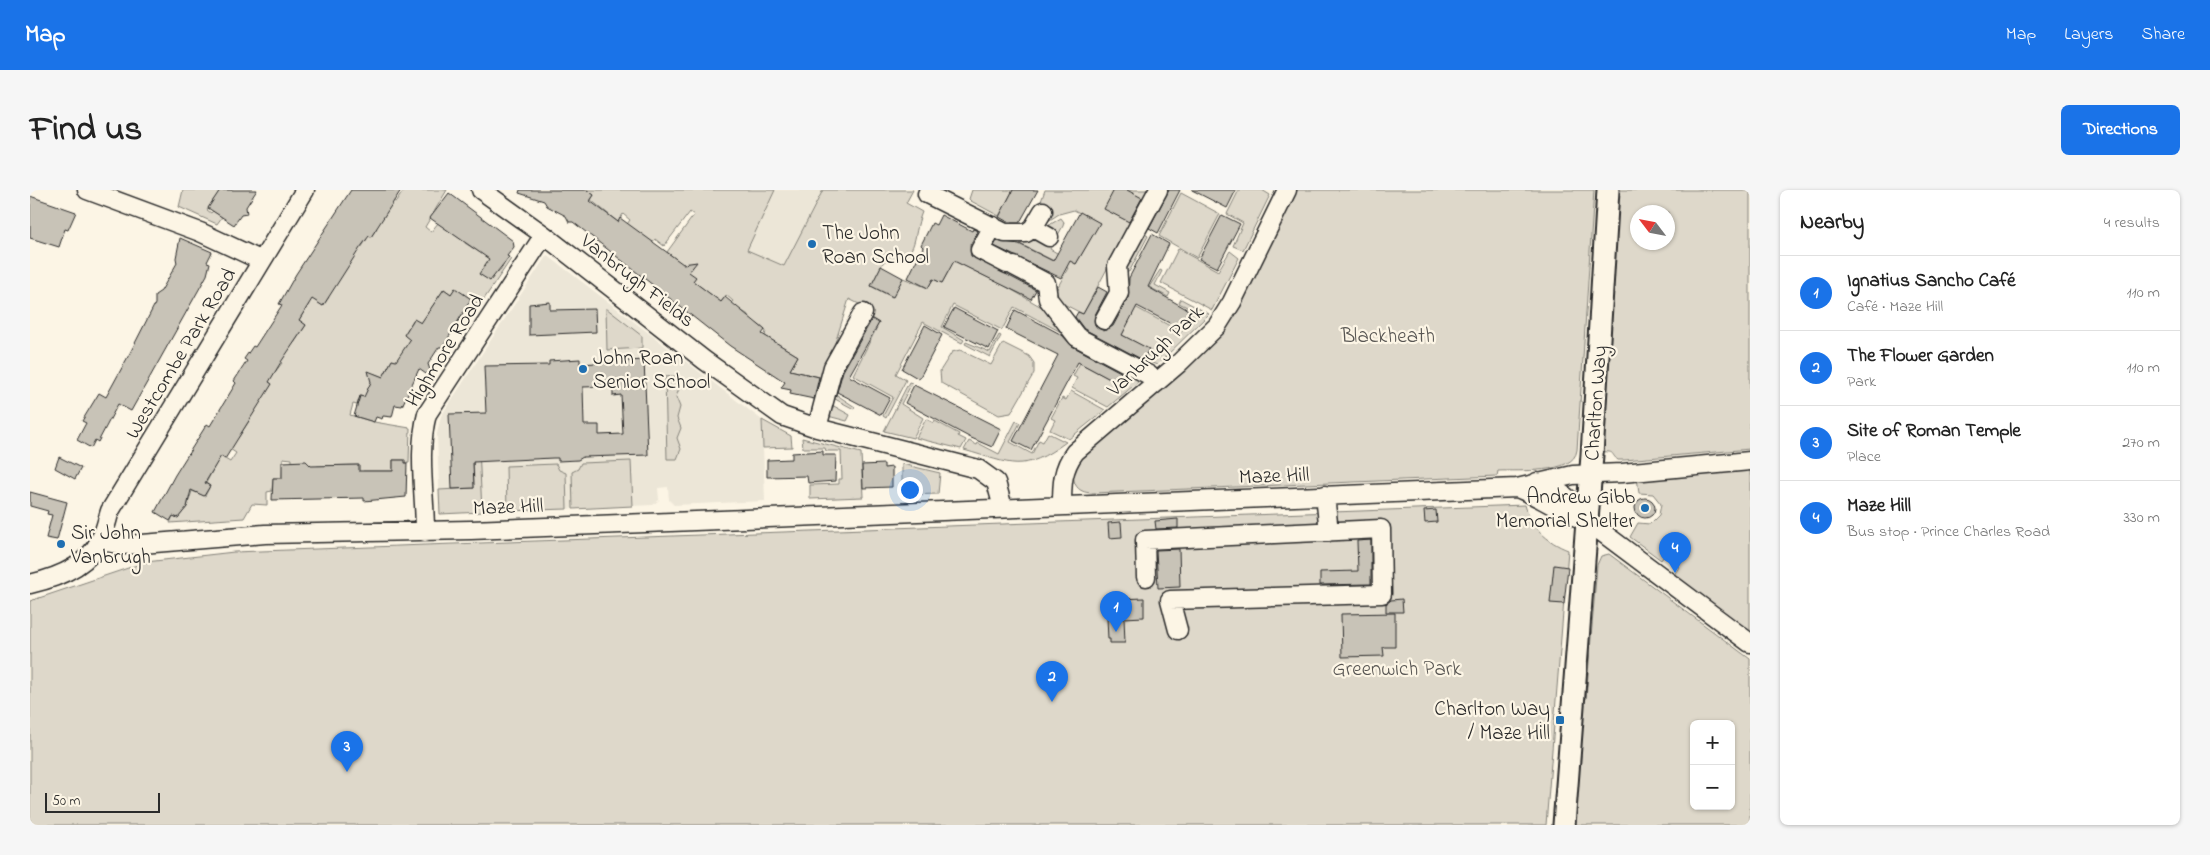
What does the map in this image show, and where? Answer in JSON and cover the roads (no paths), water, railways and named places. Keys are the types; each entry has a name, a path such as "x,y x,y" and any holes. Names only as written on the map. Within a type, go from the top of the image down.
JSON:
{"main road":[{"name":"Charlton Way","path":"1564,825 1587,521 1608,190"}],"street":[{"path":"88,190 200,232 260,260"},
{"name":"Westcombe Park Road","path":"100,541 110,511 260,260 305,190"},
{"name":"Vanbrugh Fields","path":"481,190 544,235 766,406 790,419 817,428 978,469 996,482 1003,508"},
{"path":"1104,320 1119,293 1118,266 1158,190"},
{"name":"Vanbrugh Park","path":"1062,505 1062,482 1068,460 1203,340 1224,316 1287,190"},
{"path":"928,192 1005,233 1026,233 1033,228 1043,210"},
{"path":"993,226 974,247 1046,283 1048,299 1077,337 1149,375 1156,383"},
{"path":"1033,228 1049,237"},
{"name":"Highmore Road","path":"425,532 422,452 423,430 427,414 544,235"},
{"path":"817,428 834,367 863,313"},
{"name":"Maze Hill","path":"100,541 132,544 265,534 425,532 1003,508 1018,516 1047,514 1062,505 1517,488 1537,482 1590,474 1750,460"},
{"path":"1537,482 1551,487 1576,504 1587,521 1750,643"},
{"name":"Maze Hill","path":"1517,488 1542,498 1569,516 1587,521"},
{"path":"1325,495 1329,532"},
{"path":"1142,567 1145,540 1381,529 1382,594 1170,600 1178,630"},
{"path":"30,584 49,579 74,567 100,541"}],"place":[{"name":"The John Roan School","path":"812,244"},
{"name":"John Roan Senior School","path":"583,369"},
{"name":"Andrew Gibb Memorial Shelter","path":"1645,508"},
{"name":"Sir John Vanbrugh","path":"61,544"},
{"name":"Maze Hill","path":"1675,573"},
{"name":"Ignatius Sancho Café","path":"1116,632"},
{"name":"The Flower Garden","path":"1052,702"},
{"name":"Charlton Way / Maze Hill","path":"1560,720"},
{"name":"Site of Roman Temple","path":"347,772"}],"park label":[{"name":"Blackheath","path":"1388,335"},
{"name":"Greenwich Park","path":"1397,668"}]}
